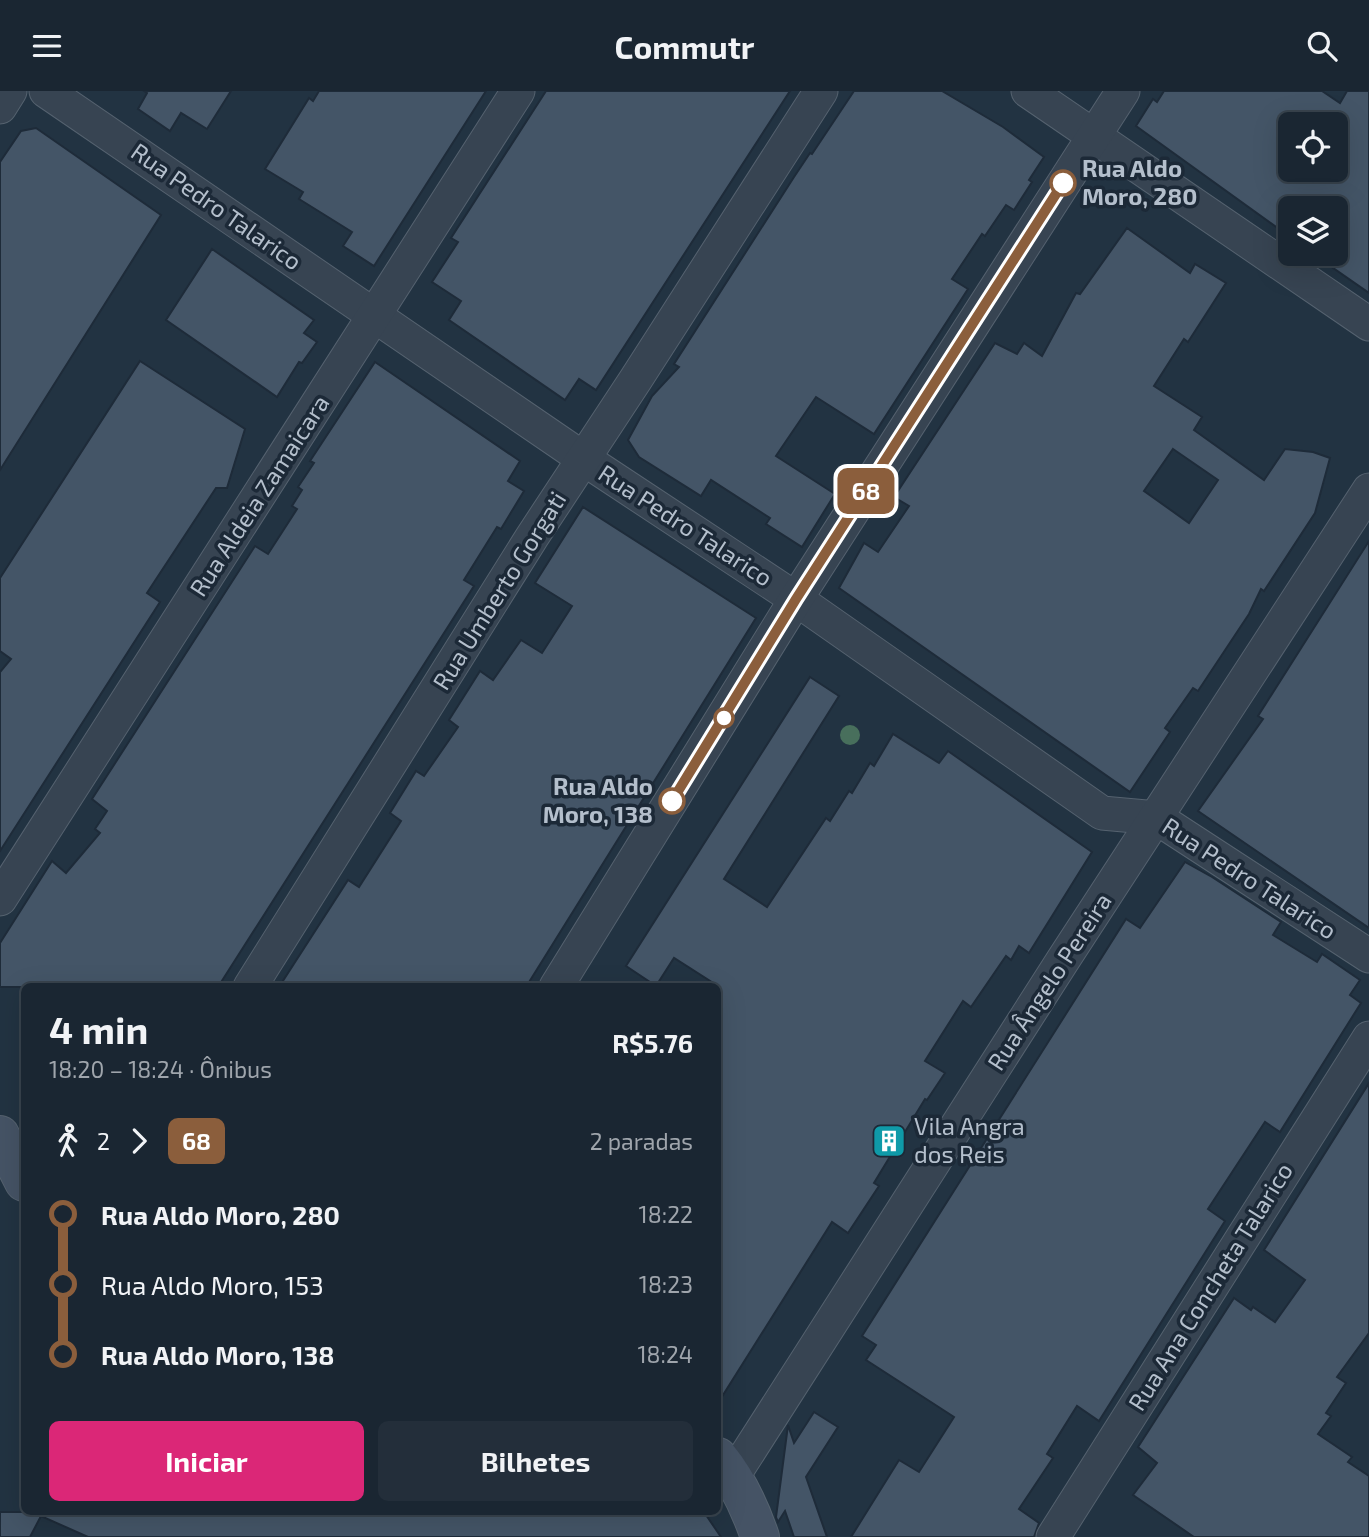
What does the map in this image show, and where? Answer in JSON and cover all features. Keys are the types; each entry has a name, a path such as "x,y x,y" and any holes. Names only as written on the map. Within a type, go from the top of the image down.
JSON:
{"street":[{"path":"0,107 10,91"},
{"name":"Rua Pedro Talarico","path":"46,91 584,459 796,599 1102,813 1157,818 1369,956"},
{"name":"Rua Aldeia Zamaicara","path":"0,899 519,91"},
{"name":"Rua Umberto Gorgati","path":"252,983 531,537 821,91"},
{"path":"1028,91 1369,324"},
{"path":"558,983 796,599 1123,91"},
{"name":"Rua Ângelo Pereira","path":"725,1467 1157,818 1369,490"},
{"name":"Rua Ana Concheta Talarico","path":"1053,1537 1369,1038"},
{"path":"0,1135 21,1176"},
{"path":"725,1467 752,1513 760,1537"}],"building":[{"path":"144,91 231,91 207,129 181,113 170,131 138,109 147,93"},
{"path":"319,91 486,91 374,266 343,246 352,232 299,199 303,192 265,169 309,98 313,101"},
{"path":"546,91 790,91 596,390 579,379 565,400 449,320 461,301 432,282 458,242 451,238"},
{"path":"854,91 942,91 1003,127 1044,157 1014,210 1006,205 985,236 982,234 952,279 968,289 874,434 816,397 776,456 835,494 802,547 766,524 770,518 711,480 701,496 639,457 628,440 652,396 679,367 674,364 794,177"},
{"path":"1164,91 1322,91 1340,103 1347,91 1369,91 1369,293 1330,266 1348,266 1348,196 1278,196 1278,228 1136,126 1153,99 1157,102"},
{"path":"36,128 161,215 0,470 0,162 21,131"},
{"path":"1127,228 1190,273 1195,264 1226,283 1188,342 1184,339 1154,386 1202,417 1194,430 1264,480 1285,449 1313,452 1330,458 1315,513 1264,591 1261,589 1249,614 1198,691 1193,688 1165,728 1170,732 1130,792 839,588 864,543 878,552 909,506 894,497 995,343 1017,354 1024,343 1042,356 1076,293 1080,294","holes":["1173,449 1218,480 1189,523 1144,491"]},
{"path":"212,249 314,320 304,333 317,342 302,363 299,362 277,397 166,320"},
{"path":"140,361 245,429 227,488 216,488 147,593 160,602 0,851 0,672 11,659 0,651 0,578"},
{"path":"375,362 520,461 508,481 524,491 501,529 497,527 464,580 474,586 221,983 21,983 21,987 0,987 0,943 52,861 66,873 100,833 95,829 107,811 92,799 255,546 268,554 297,509 292,506 302,490 298,487 314,463 310,461"},
{"path":"583,507 756,618 528,983 282,983 348,880 359,887 401,821 390,813 416,771 424,776 458,727 449,720 480,671 493,680 521,640 542,653 572,606 535,583"},
{"path":"1369,541 1369,928 1198,811 1263,719 1258,716"},
{"path":"810,677 839,696 724,879 767,907 826,818 830,821 849,791 852,793 870,763 874,766 893,734 939,763 948,751 1092,852 1029,953 1019,946 1011,960 1006,956 971,1007 963,1001 925,1061 945,1073 927,1100 925,1099 874,1183 879,1186 848,1233 832,1222 721,1398 721,983 713,983 674,958 658,983 652,983 626,966"},
{"path":"1185,862 1281,922 1273,935 1317,962 1322,954 1360,980 1350,995 1361,1003 1280,1132 1265,1122 1208,1209 1225,1221 1099,1421 1077,1406 1047,1454 1053,1458 1019,1509 1039,1523 1034,1537 851,1537 899,1460 919,1472 954,1417 866,1360 876,1345 862,1336 1126,919 1140,928"},
{"path":"1369,1083 1369,1333 1337,1377 1346,1383 1326,1413 1331,1416 1318,1434 1352,1457 1348,1462 1369,1476 1369,1537 1194,1537 1133,1495 1157,1463 1138,1447 1234,1298 1275,1322 1305,1280 1264,1250"},
{"path":"814,1412 838,1427 806,1477 827,1537 794,1537 785,1511 778,1522 776,1517 788,1425 794,1443"},
{"path":"0,1512 21,1512 21,1515 706,1515 721,1537 88,1537 41,1516 30,1537 0,1537"}],"bus line":[{"name":"68","path":"672,801 796,599 1063,183"}],"place":[{"name":"Rua Aldo Moro, 280","path":"1063,183"},
{"name":"Rua Aldo Moro, 138","path":"672,801"},
{"name":"Vila Angra dos Reis","path":"889,1141"}]}
